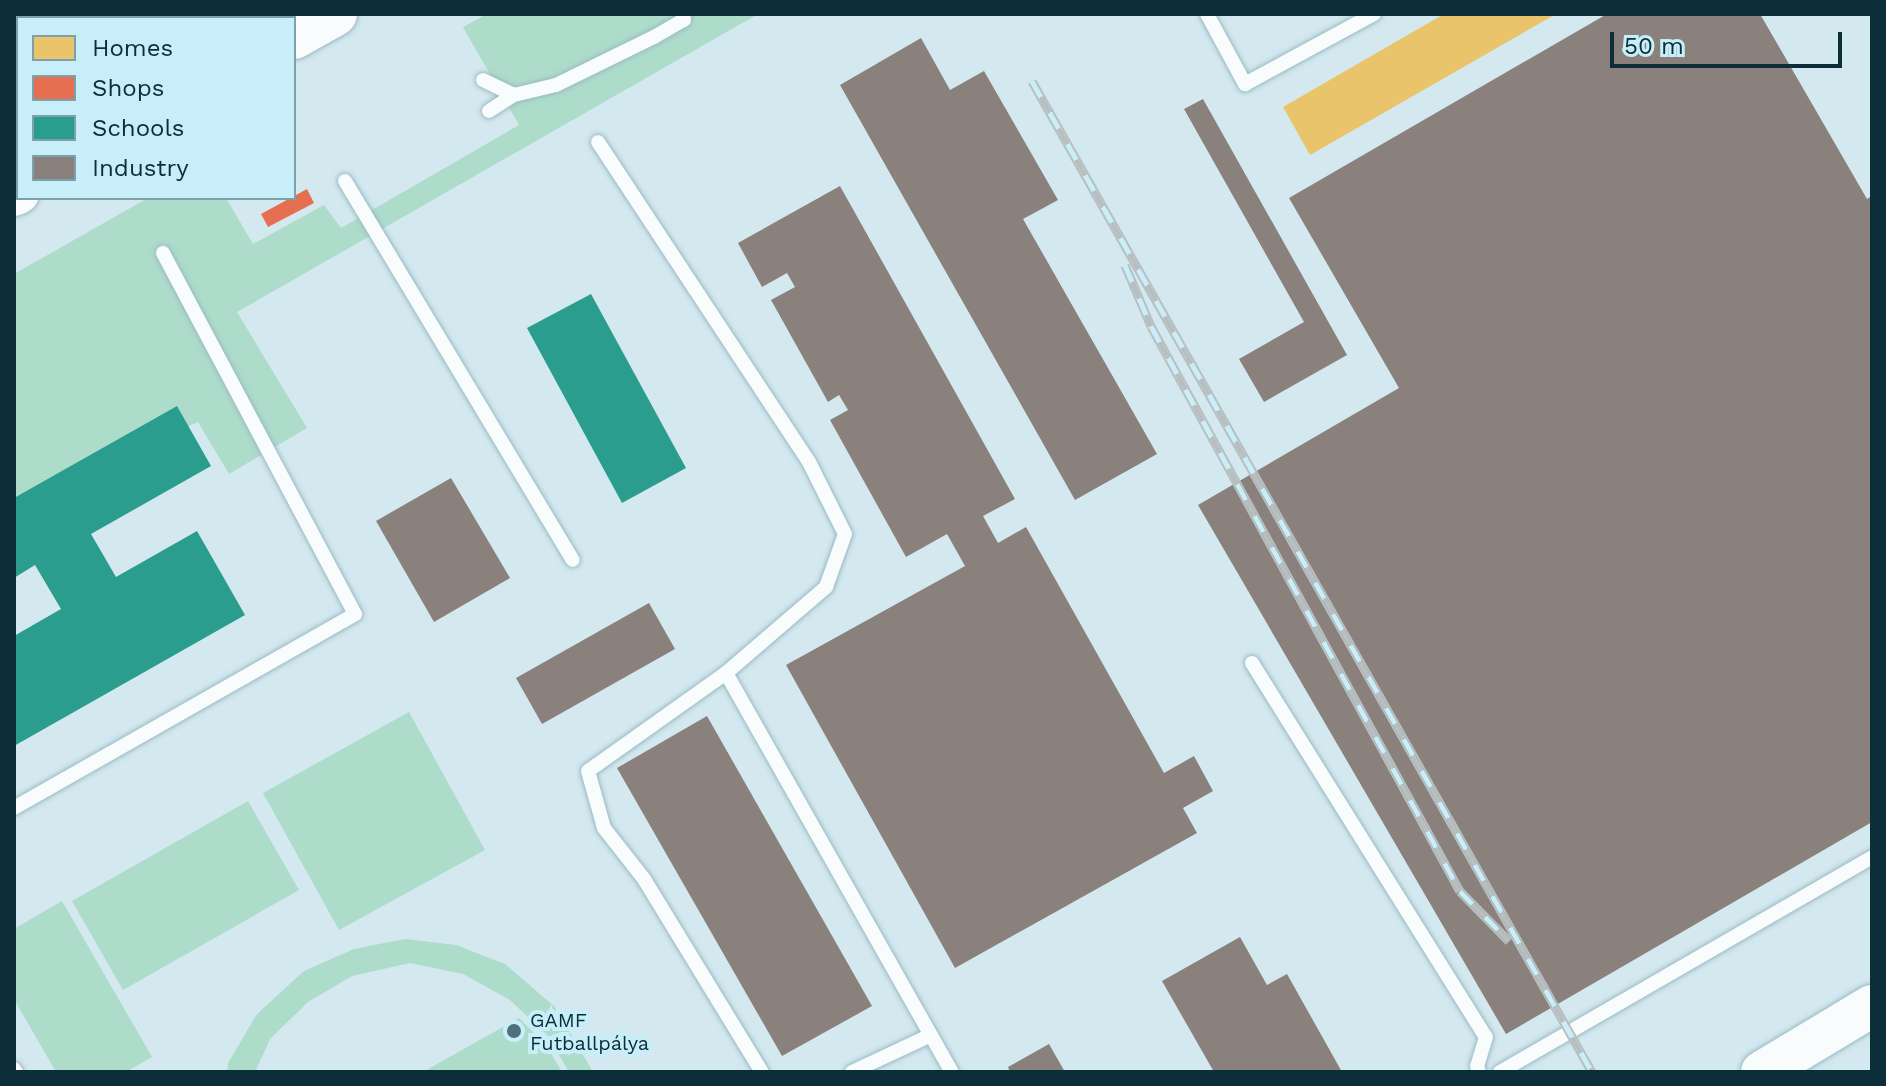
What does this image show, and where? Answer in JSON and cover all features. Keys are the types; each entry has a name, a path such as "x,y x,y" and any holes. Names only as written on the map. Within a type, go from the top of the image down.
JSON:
{"main road":[{"path":"296,36 335,14"}],"street":[{"path":"1762,1072 1872,1006"}],"lane":[{"path":"489,111 514,95 556,85 654,37 684,20 683,14"},
{"path":"1207,14 1245,84 1374,14"},
{"path":"483,80 514,95"},
{"path":"598,142 809,462 845,534 826,587 726,673 588,771 604,828 644,879 762,1072"},
{"path":"345,181 573,560"},
{"path":"14,808 355,614 163,253"},
{"path":"1252,663 1486,1037 1477,1066 1479,1072"},
{"path":"726,673 952,1072"},
{"path":"1500,1072 1872,857"},
{"path":"852,1072 931,1035"}],"green space":[{"path":"487,14 758,14 237,312 307,428 229,474 198,422 14,501 14,274 144,200 227,200 253,244 324,205 341,228 519,125 463,27"},
{"path":"409,712 485,850 339,930 263,793"},
{"path":"248,801 299,890 123,990 72,901"},
{"path":"62,901 152,1057 126,1072 56,1072 14,999 14,929"},
{"path":"405,939 456,945 505,964 555,1007 593,1072 569,1072 548,1036 510,1000 463,974 410,963 352,976 308,1002 270,1039 255,1072 227,1072 228,1063 257,1014 304,971 354,949"},
{"name":"GAMF Futballpálya","path":"519,1018 546,1045 562,1072 423,1072"}],"building: Homes":[{"path":"1444,14 1556,14 1310,155 1283,107"}],"building: Shops":[{"path":"307,189 314,203 268,227 261,214 287,200 296,200 296,195"}],"building: Schools":[{"path":"591,294 686,468 622,503 527,328"},
{"path":"177,406 211,466 91,534 116,577 197,531 245,615 14,746 14,636 61,609 35,565 14,578 14,498"}],"building: Industry":[{"path":"1607,14 1760,14 1867,199 1872,196 1872,822 1506,1034 1198,505 1399,388 1289,198"},
{"path":"921,38 950,90 984,71 1058,200 1023,219 1157,454 1075,500 840,85"},
{"path":"1203,99 1347,355 1264,402 1239,359 1304,322 1184,109"},
{"path":"840,186 1015,499 983,516 998,543 1026,527 1164,773 1194,756 1213,791 1183,808 1197,833 955,968 786,665 965,566 947,534 906,557 830,420 848,410 839,395 828,402 771,300 795,287 787,273 762,287 738,243"},
{"path":"451,478 510,578 434,622 376,521"},
{"path":"649,603 675,649 542,724 516,678"},
{"path":"707,716 872,1006 782,1056 617,768"},
{"path":"1240,937 1267,985 1287,974 1342,1072 1214,1072 1162,981"},
{"path":"1049,1044 1065,1072 1010,1072 1008,1067"}],"railway":[{"path":"1032,81 1592,1072"},
{"path":"1125,265 1151,326 1460,891 1509,941"}],"place":[{"name":"GAMF Futballpálya","path":"514,1031"}]}
